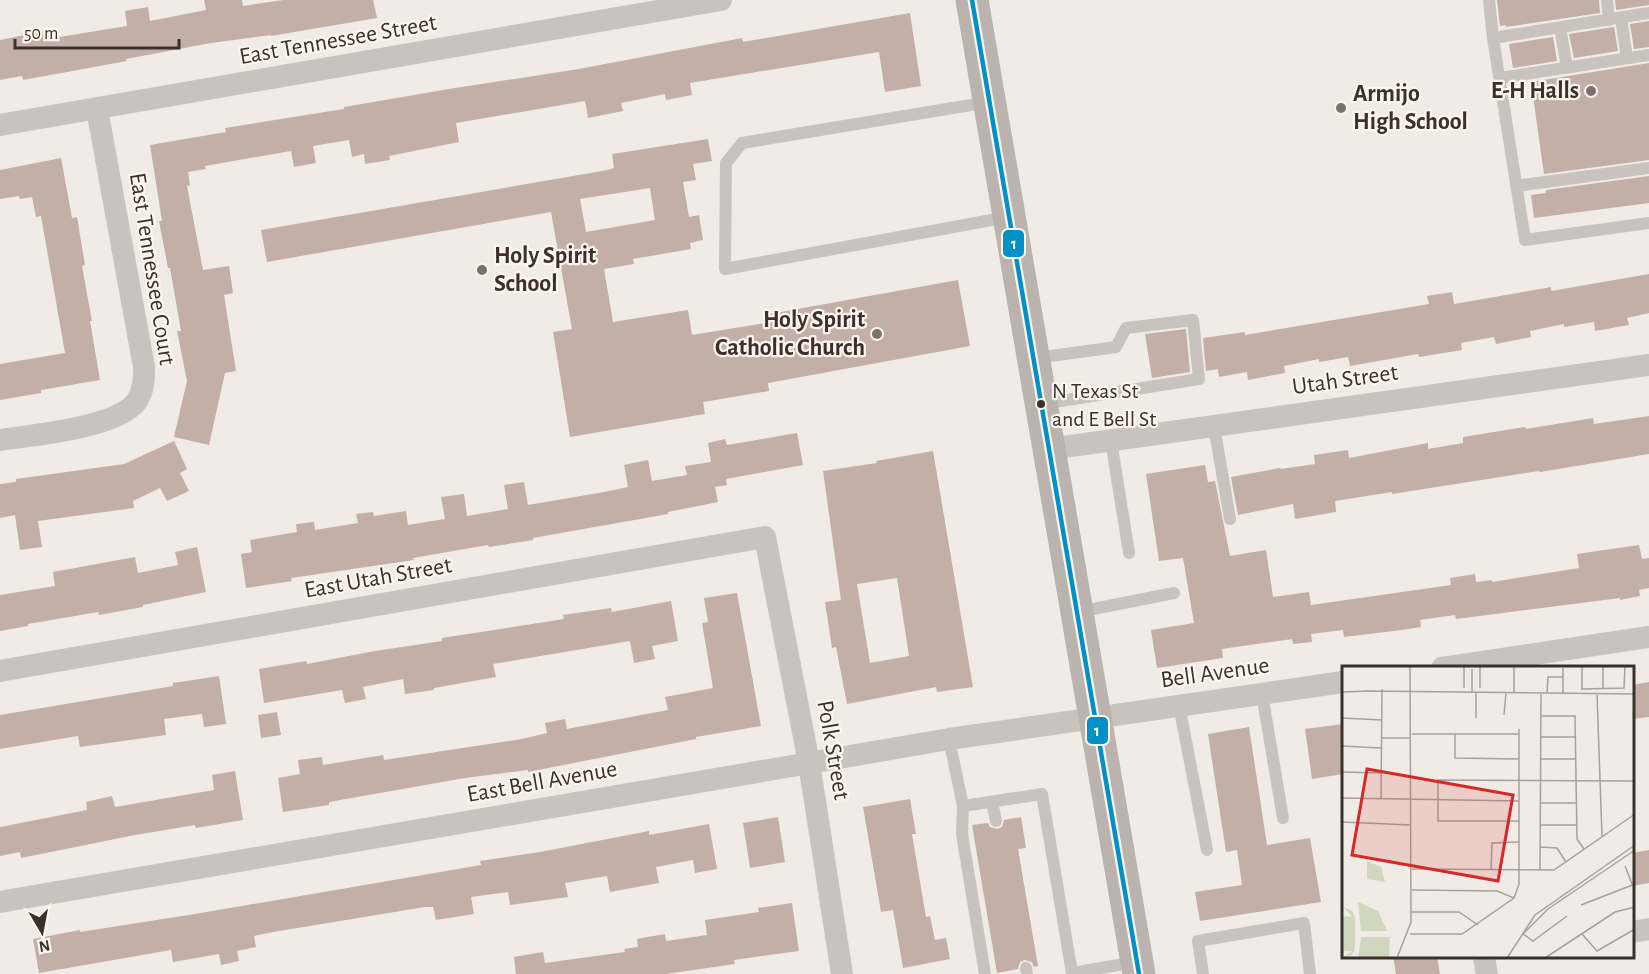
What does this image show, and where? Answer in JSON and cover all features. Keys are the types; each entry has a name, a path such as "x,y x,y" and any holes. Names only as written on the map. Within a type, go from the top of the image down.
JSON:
{"main road":[{"path":"972,0 1138,968"}],"street":[{"name":"East Tennessee Street","path":"0,125 721,0"},
{"name":"East Tennessee Court","path":"0,440 103,422 123,414 136,401 144,385 144,367 97,109"},
{"name":"Utah Street","path":"1048,449 1649,365"},
{"name":"East Utah Street","path":"0,671 765,537"},
{"name":"Polk Street","path":"765,537 809,763 842,974"},
{"path":"1455,666 1649,637"},
{"name":"Bell Avenue","path":"1094,717 1342,682"},
{"name":"East Bell Avenue","path":"0,902 949,739 1094,717"},
{"path":"1634,932 1649,929"},
{"path":"1484,959 1487,974"}],"lane":[{"path":"1489,0 1525,240 1649,223"},
{"path":"1606,0 1615,19 1627,58"},
{"path":"1493,38 1649,13"},
{"path":"1560,28 1566,67"},
{"path":"1500,78 1649,55"},
{"path":"990,102 742,143 726,163 725,269 1009,217"},
{"path":"1516,186 1649,168"},
{"path":"1033,359 1116,347 1126,328 1193,320 1199,379 1041,404"},
{"path":"1214,426 1230,519"},
{"path":"1111,441 1129,553"},
{"path":"1077,612 1174,593"},
{"path":"1262,694 1283,818"},
{"path":"1179,705 1207,850"},
{"path":"949,739 963,806 962,834 985,974"},
{"path":"963,806 1042,794 1072,973 1138,968"},
{"path":"992,802 996,821"},
{"path":"1203,974 1198,941 1304,923 1310,974"}],"building":[{"path":"204,0 242,0 243,6 283,0 373,0 377,18 271,36 211,43 23,80 22,76 0,80 0,40 45,31 47,39 127,26 125,11 148,7 150,21 206,10"},
{"path":"1497,0 1599,0 1600,13 1506,27 1506,25 1500,26"},
{"path":"1615,0 1649,0 1649,5 1616,10"},
{"path":"910,13 921,86 885,92 879,52 690,83 692,95 666,100 665,94 621,103 623,111 588,118 585,101 456,123 459,142 389,156 390,160 365,164 364,154 352,157 349,140 313,146 316,163 294,167 291,151 205,166 206,169 188,172 190,185 187,186 203,270 229,266 233,293 224,295 236,371 225,373 209,445 174,437 187,381 177,331 181,331 170,268 168,268 159,221 162,221 150,145 226,132 225,128 344,109 344,107 579,69 742,38 743,42"},
{"path":"1649,21 1649,47 1634,49 1630,24"},
{"path":"1614,27 1618,51 1574,58 1569,34"},
{"path":"1553,37 1557,61 1513,68 1509,44"},
{"path":"1649,63 1649,160 1544,174 1531,82"},
{"path":"708,139 712,161 693,164 696,180 683,182 689,217 699,215 703,240 690,243 691,249 633,259 634,264 604,269 613,322 688,310 692,335 771,322 770,314 958,280 970,346 768,383 769,391 703,402 705,414 570,437 553,332 572,329 551,212 267,262 261,230 608,170 614,168 612,154","holes":["650,188 655,220 586,232 580,199"]},
{"path":"61,158 72,218 77,217 85,265 82,266 100,380 0,400 0,364 65,353 41,216 36,217 32,197 20,199 19,196 0,199 0,170"},
{"path":"1649,176 1649,203 1534,218 1531,195 1546,193 1546,190"},
{"path":"1649,274 1649,313 1627,318 1629,325 1595,331 1594,322 1564,327 1564,324 1530,331 1531,337 1496,344 1494,337 1461,343 1462,350 1419,357 1418,354 1350,366 1348,357 1319,362 1319,359 1284,366 1285,373 1248,380 1247,372 1219,377 1218,369 1206,371 1203,338 1245,332 1245,335 1429,304 1427,296 1452,292 1454,304 1551,287 1551,291"},
{"path":"1186,329 1190,372 1152,378 1145,334"},
{"path":"1649,416 1649,454 1335,501 1336,512 1295,519 1293,504 1238,515 1231,477 1315,464 1314,455 1348,450 1349,458 1428,443 1428,449 1463,443 1463,437 1525,427 1526,429 1593,418 1594,424"},
{"path":"797,433 803,465 726,479 727,485 715,487 718,502 668,512 668,514 533,538 533,540 489,547 488,545 413,558 414,560 291,578 292,581 246,588 241,554 252,552 250,540 297,532 296,524 314,522 315,530 358,523 356,514 373,512 374,516 406,511 408,525 445,519 441,497 464,494 467,516 508,509 504,485 524,482 528,505 604,492 628,487 624,465 648,460 652,481 687,475 685,466 711,462 708,443 725,439 727,445"},
{"path":"174,441 187,469 180,473 189,491 167,501 160,488 133,501 134,508 38,521 42,547 20,550 15,515 0,518 0,484 16,482 16,479 124,464"},
{"path":"933,451 973,687 937,692 936,687 847,704 836,647 832,648 825,602 841,600 823,471 877,463 876,461","holes":["897,578 909,656 870,663 857,584"]},
{"path":"1205,465 1208,482 1215,481 1230,556 1266,550 1273,597 1309,592 1311,605 1451,585 1450,578 1475,574 1476,582 1492,580 1492,582 1579,568 1577,554 1639,545 1642,559 1649,558 1649,588 1639,590 1640,596 1620,600 1620,598 1456,619 1455,615 1420,620 1421,627 1402,630 1344,637 1343,630 1311,634 1312,642 1293,644 1292,639 1222,649 1223,658 1157,668 1151,630 1194,623 1183,558 1159,561 1146,474"},
{"path":"197,547 206,592 143,605 143,607 99,615 98,612 0,631 0,595 55,586 53,572 135,557 138,573 178,565 175,552"},
{"path":"737,593 761,726 528,772 528,770 465,778 283,812 278,778 300,774 298,760 322,757 323,765 383,755 384,760 522,739 547,733 545,723 565,719 567,729 668,710 665,697 713,688 702,623 708,622 704,598"},
{"path":"671,601 678,641 652,646 655,659 634,663 630,641 493,664 496,677 434,688 434,690 405,694 403,679 363,687 366,699 345,703 342,690 264,703 259,669 306,661 307,664 442,641 442,638 564,619 563,615 611,608 612,612"},
{"path":"219,676 226,724 204,727 202,714 164,719 166,735 80,747 78,736 0,749 0,715"},
{"path":"1649,682 1649,717 1634,719 1634,685"},
{"path":"277,712 281,735 261,738 258,715"},
{"path":"1342,724 1342,774 1312,779 1305,729"},
{"path":"1249,727 1267,845 1310,838 1321,902 1200,921 1195,892 1242,885 1237,850 1226,852 1208,734"},
{"path":"235,771 243,820 135,835 21,858 20,852 0,856 0,827 87,810 86,802 112,796 115,807 214,790 212,775"},
{"path":"910,799 916,834 912,834 926,917 930,916 935,940 946,938 950,959 903,968 893,910 881,912 863,807"},
{"path":"778,817 785,862 750,868 743,823"},
{"path":"1021,817 1026,848 1018,849 1038,966 1034,967 1032,962 1025,960 1020,962 1018,969 997,973 972,825 988,823 990,827 997,829 1002,827 1004,820"},
{"path":"709,824 717,869 695,873 693,860 656,867 659,883 610,892 607,876 565,883 568,897 510,905 508,892 471,897 474,914 436,920 433,907 425,907 273,932 254,936 256,947 237,951 239,961 221,965 219,954 173,962 171,950 39,973 33,939 481,865 480,861 649,831 649,835"},
{"path":"1649,850 1649,883 1634,886 1634,853"},
{"path":"792,903 799,951 734,960 735,964 666,974 516,974 514,957 543,952 545,963 625,952 624,949 638,947 637,939 665,934 666,941 707,935 705,920 759,912 758,908"},
{"path":"1393,959 1437,959 1440,974 1396,974"}],"transit line":[{"name":"1","path":"972,0 1139,974"}],"place":[{"name":"E-H Halls","path":"1591,91"},
{"name":"Armijo High School","path":"1341,108"},
{"name":"Holy Spirit School","path":"482,270"},
{"name":"Holy Spirit Catholic Church","path":"877,334"},
{"name":"N Texas St and E Bell St","path":"1041,404"}]}
